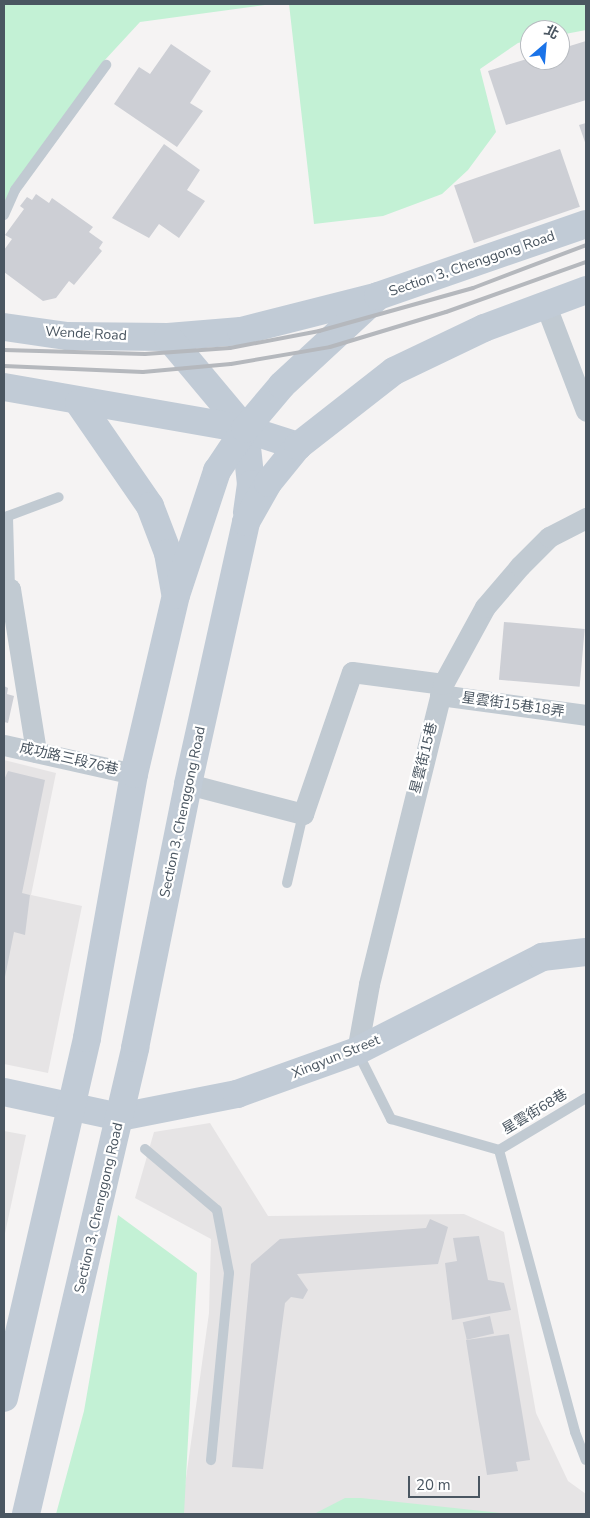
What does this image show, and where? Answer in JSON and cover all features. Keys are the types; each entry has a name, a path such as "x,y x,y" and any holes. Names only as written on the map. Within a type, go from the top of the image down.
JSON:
{"main road":[{"name":"Section 3, Chenggong Road","path":"4,1398 72,1107 134,774 176,595 217,471 245,430 282,385 378,296 586,224"},
{"name":"Section 3, Chenggong Road","path":"26,1514 120,1117 188,784 246,522 268,483 298,446 394,371 484,328 586,290"},
{"name":"Wende Road","path":"4,327 67,336 168,337 241,331 378,296"},
{"path":"168,337 245,430 250,484 246,522"},
{"path":"4,387 79,403 245,430 298,446"},
{"path":"79,403 150,506 168,553 176,595"},
{"name":"Xingyun Street","path":"4,1092 120,1117 237,1094 357,1051 542,957 586,952"}],"street":[{"path":"546,306 586,412"},
{"name":"星雲街15巷","path":"357,1051 370,984 442,690 484,607 520,566 549,537 586,518"},
{"path":"7,588 36,752"},
{"name":"星雲街15巷18弄","path":"302,814 352,672 586,716"},
{"name":"成功路三段76巷","path":"4,745 134,774"},
{"path":"188,784 302,814"}],"lane":[{"path":"4,215 14,190 106,66"},
{"path":"7,588 8,516 59,497"},
{"path":"287,883 302,814"},
{"path":"357,1051 391,1119 499,1150 575,1432 586,1460"},
{"name":"星雲街68巷","path":"499,1150 586,1098"},
{"path":"145,1148 217,1210 229,1273 211,1460"}],"shaded area":[{"path":"4,760 56,773 31,895 82,906 48,1073 4,1064"},
{"path":"210,1123 268,1216 464,1214 504,1232 536,1413 568,1481 586,1494 586,1514 181,1514 209,1313 211,1239 135,1198 154,1132"},
{"path":"4,1131 26,1135 4,1238"}],"green space":[{"path":"4,4 272,4 140,22 103,62 4,206"},
{"path":"289,4 586,4 586,30 570,33 570,20 520,20 520,42 480,69 496,132 468,170 442,194 383,216 314,224"},
{"path":"118,1215 197,1273 184,1514 56,1514 84,1411"},
{"path":"345,1498 361,1498 511,1514 314,1514"}],"building":[{"path":"586,41 586,100 506,125 488,71 520,61 520,70 570,70 570,46"},
{"path":"171,44 211,71 190,103 203,111 177,147 114,104 139,67 150,74"},
{"path":"586,123 586,145 579,125"},
{"path":"164,144 200,170 187,190 205,201 179,238 159,224 149,238 112,218"},
{"path":"560,149 580,207 474,243 454,185"},
{"path":"36,194 49,203 52,198 93,227 89,232 103,242 99,248 102,251 74,285 69,281 56,298 43,301 4,272 4,250 12,239 5,235 24,209 20,206 27,197 32,200"},
{"path":"504,622 585,629 580,687 499,680"},
{"path":"4,686 8,688 7,694 14,696 8,723 4,722"},
{"path":"8,771 45,780 22,893 30,895 25,935 14,932 5,977 4,780"},
{"path":"430,1219 448,1227 438,1264 297,1274 308,1290 303,1299 291,1297 285,1303 263,1469 232,1467 251,1264 280,1239 426,1228"},
{"path":"479,1236 488,1280 504,1283 511,1310 452,1320 445,1263 457,1261 453,1238"},
{"path":"490,1316 494,1334 467,1340 463,1322"},
{"path":"509,1334 530,1460 516,1462 518,1471 487,1475 466,1340"}],"railway":[{"path":"4,350 145,354 230,348 319,331 473,288 586,245"},
{"path":"4,366 143,372 231,364 330,347 446,312 586,262"}]}
